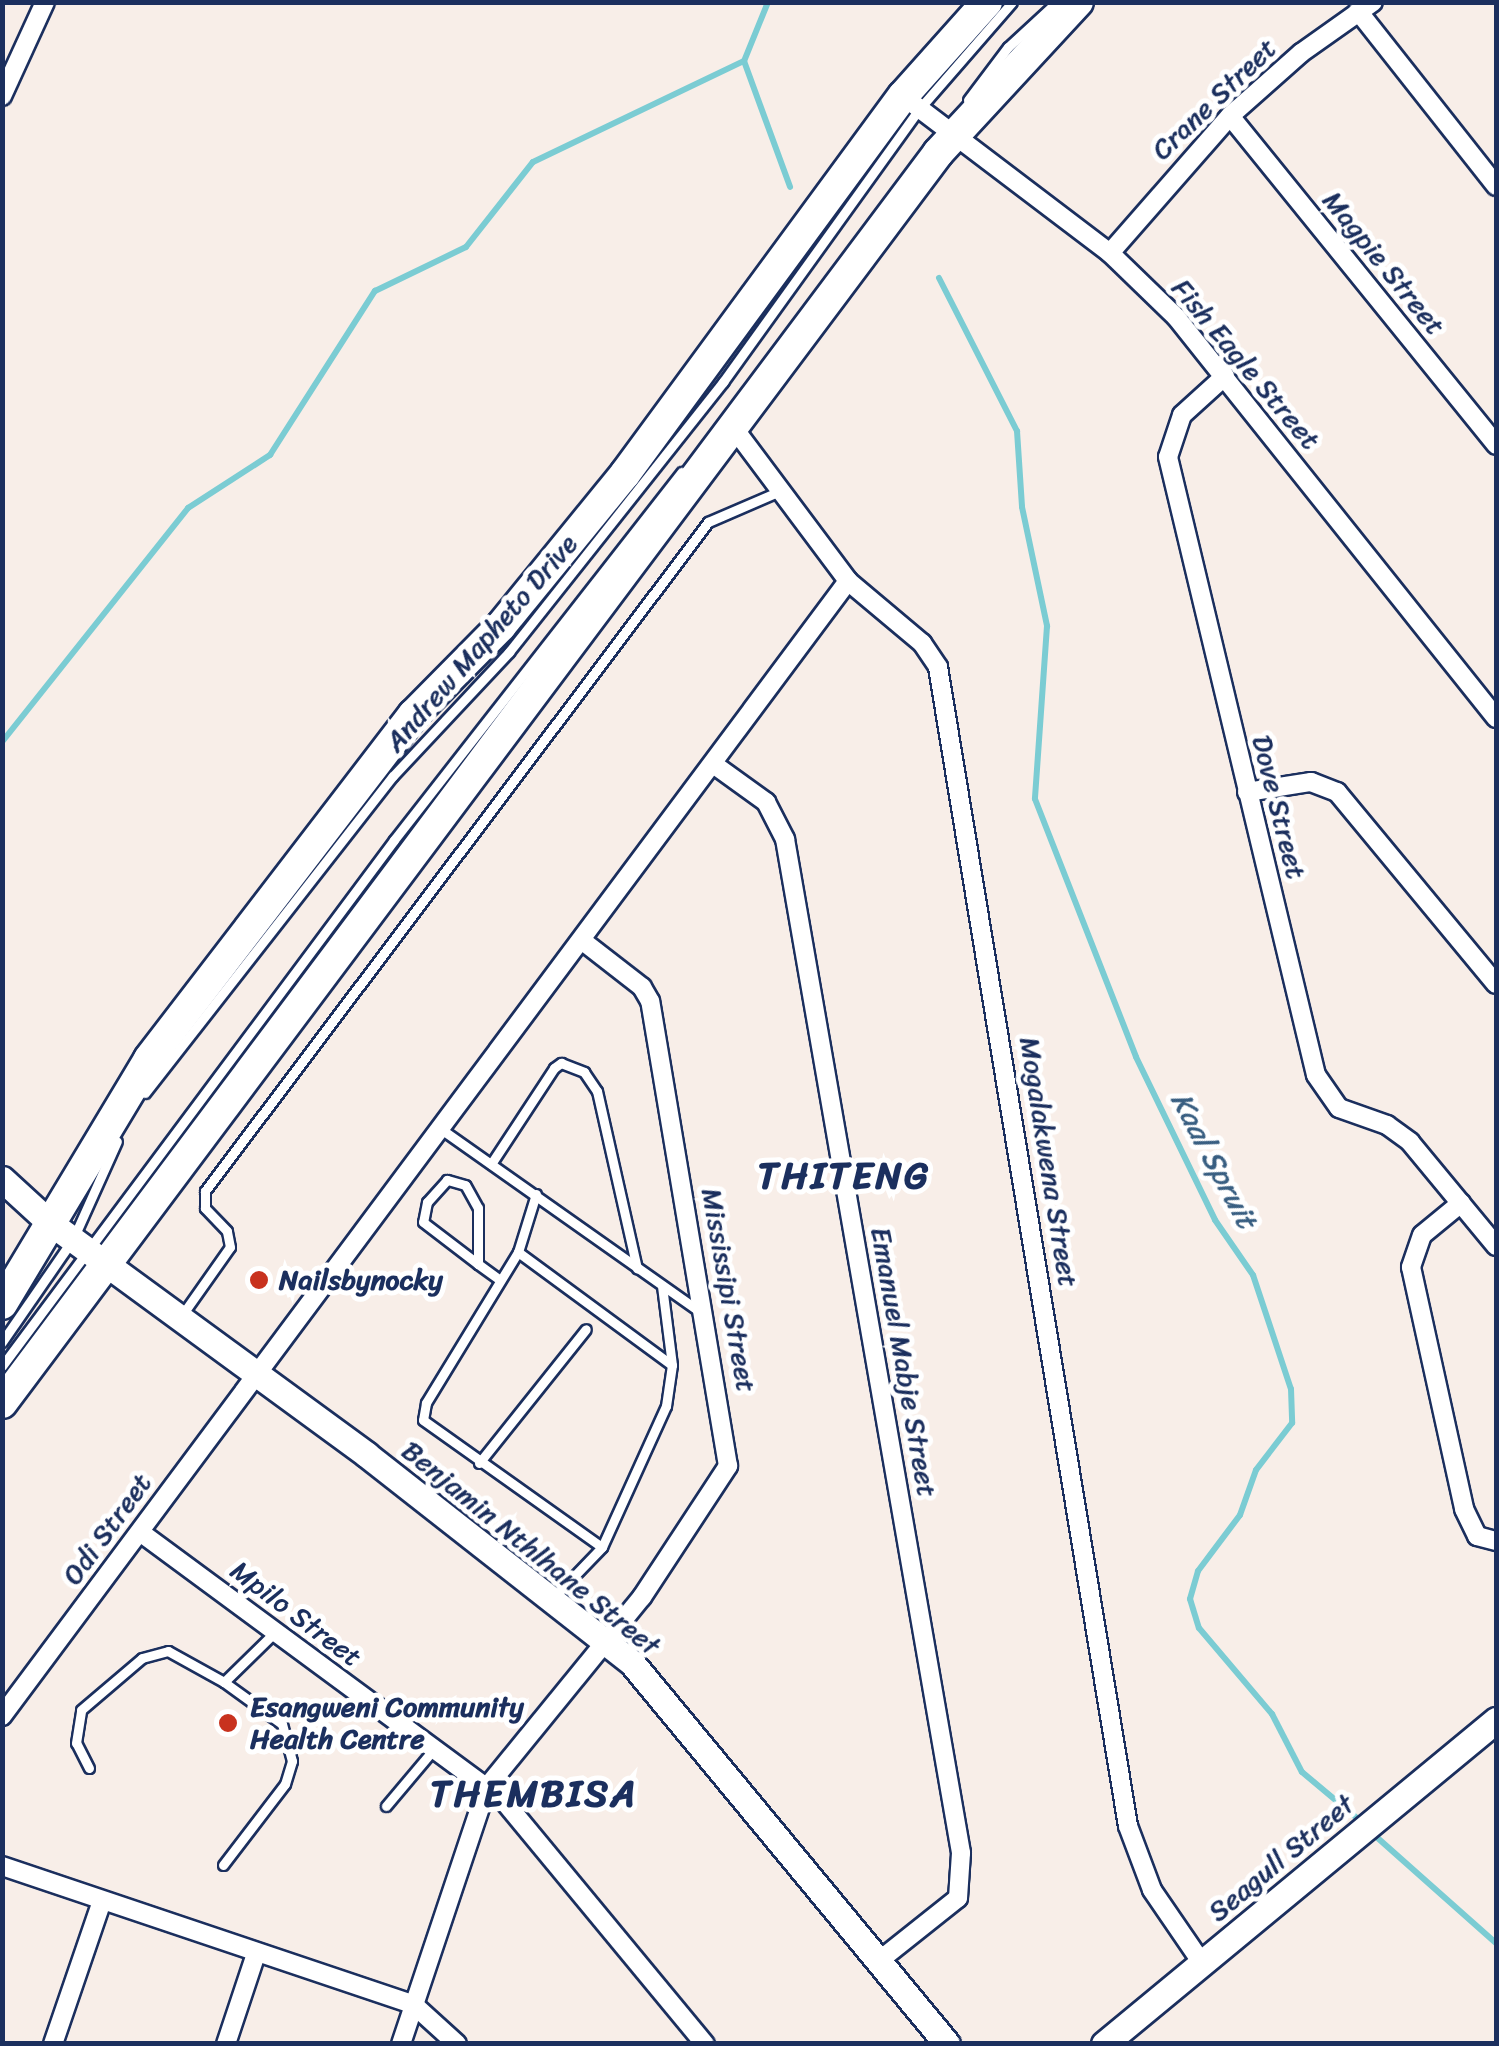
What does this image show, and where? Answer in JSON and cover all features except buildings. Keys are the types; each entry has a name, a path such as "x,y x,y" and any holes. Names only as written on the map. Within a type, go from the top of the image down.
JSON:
{"main road":[{"name":"Andrew Mapheto Drive","path":"2,1403 79,1244 148,1060 413,715 501,626 626,474 816,234 987,2"},
{"name":"Andrew Mapheto Drive","path":"2,1304 79,1244 733,427 950,131 1078,2"}],"street":[{"path":"2,96 45,2"},
{"path":"1366,7 1496,186"},
{"name":"Crane Street","path":"1110,253 1230,116 1366,7"},
{"name":"Fish Eagle Street","path":"911,102 1110,253 1225,376 1496,718"},
{"name":"Magpie Street","path":"1230,116 1496,445"},
{"name":"Dove Street","path":"1225,376 1182,414 1168,457 1323,1090 1340,1108 1398,1131 1496,1246"},
{"name":"Mogalakwena Street","path":"733,427 848,580 922,642 941,678 1128,1826 1152,1890 1202,1962"},
{"name":"Odi Street","path":"2,1716 254,1372 716,766 848,580"},
{"name":"Emanuel Mabje Street","path":"716,766 766,802 785,839 961,1853 958,1898 880,1960"},
{"path":"1247,792 1310,782 1338,792 1496,984"},
{"name":"Mississipi Street","path":"400,2044 488,1787 677,1549 728,1466 650,1001 642,987 584,942"},
{"name":"Benjamin Nthlhane Street","path":"2,1179 79,1244 254,1372 604,1640 682,1719 946,2044"},
{"path":"1461,1203 1422,1234 1411,1266 1464,1509 1476,1536 1496,1541"},
{"name":"Mpilo Street","path":"140,1532 488,1787 518,1814 705,2044"},
{"name":"Seagull Street","path":"1104,2044 1496,1720"},
{"path":"2,1866 414,2005 456,2044"},
{"path":"53,2044 102,1901"},
{"path":"226,2044 256,1954"}],"lane":[{"path":"911,102 1012,2"},
{"path":"950,131 1008,47 1057,2"},
{"path":"2,1342 851,263"},
{"path":"180,1317 230,1247 227,1231 206,1208 206,1191 708,522 781,491"},
{"path":"491,1164 554,1068 562,1063 584,1072 598,1091 636,1268"},
{"path":"441,1129 706,1317"},
{"path":"478,1264 478,1208 465,1185 447,1180 428,1202 423,1222 478,1264 500,1280"},
{"path":"536,1194 518,1252 423,1412 428,1426 602,1548"},
{"path":"2,1366 79,1244"},
{"path":"518,1252 672,1365"},
{"path":"552,1598 602,1548 666,1406 672,1365 662,1286"},
{"path":"479,1463 586,1329"},
{"path":"224,1682 274,1632"},
{"path":"89,1768 76,1744 81,1710 142,1658 168,1652 224,1682 282,1724 292,1761 285,1784 223,1865"},
{"path":"386,1806 434,1749"}],"waterway":[{"name":"Kaal Spruit","path":"768,2 744,61 790,187"},
{"path":"2,742 188,508 270,455 375,291 466,247 533,162 744,61"},
{"name":"Kaal Spruit","path":"939,278 1017,431 1022,507 1047,626 1035,799 1136,1057 1215,1220 1253,1275 1291,1389 1292,1423 1256,1470 1240,1515 1198,1571 1190,1599 1199,1628 1272,1714 1302,1772 1364,1824"},
{"name":"Kaal Spruit","path":"1372,1833 1496,1943"}],"place":[{"name":"Nailsbynocky","path":"259,1280"},
{"name":"Esangweni Community Health Centre","path":"228,1723"}],"district":[{"name":"THITENG","path":"844,1176"},
{"name":"THEMBISA","path":"534,1794"}]}
